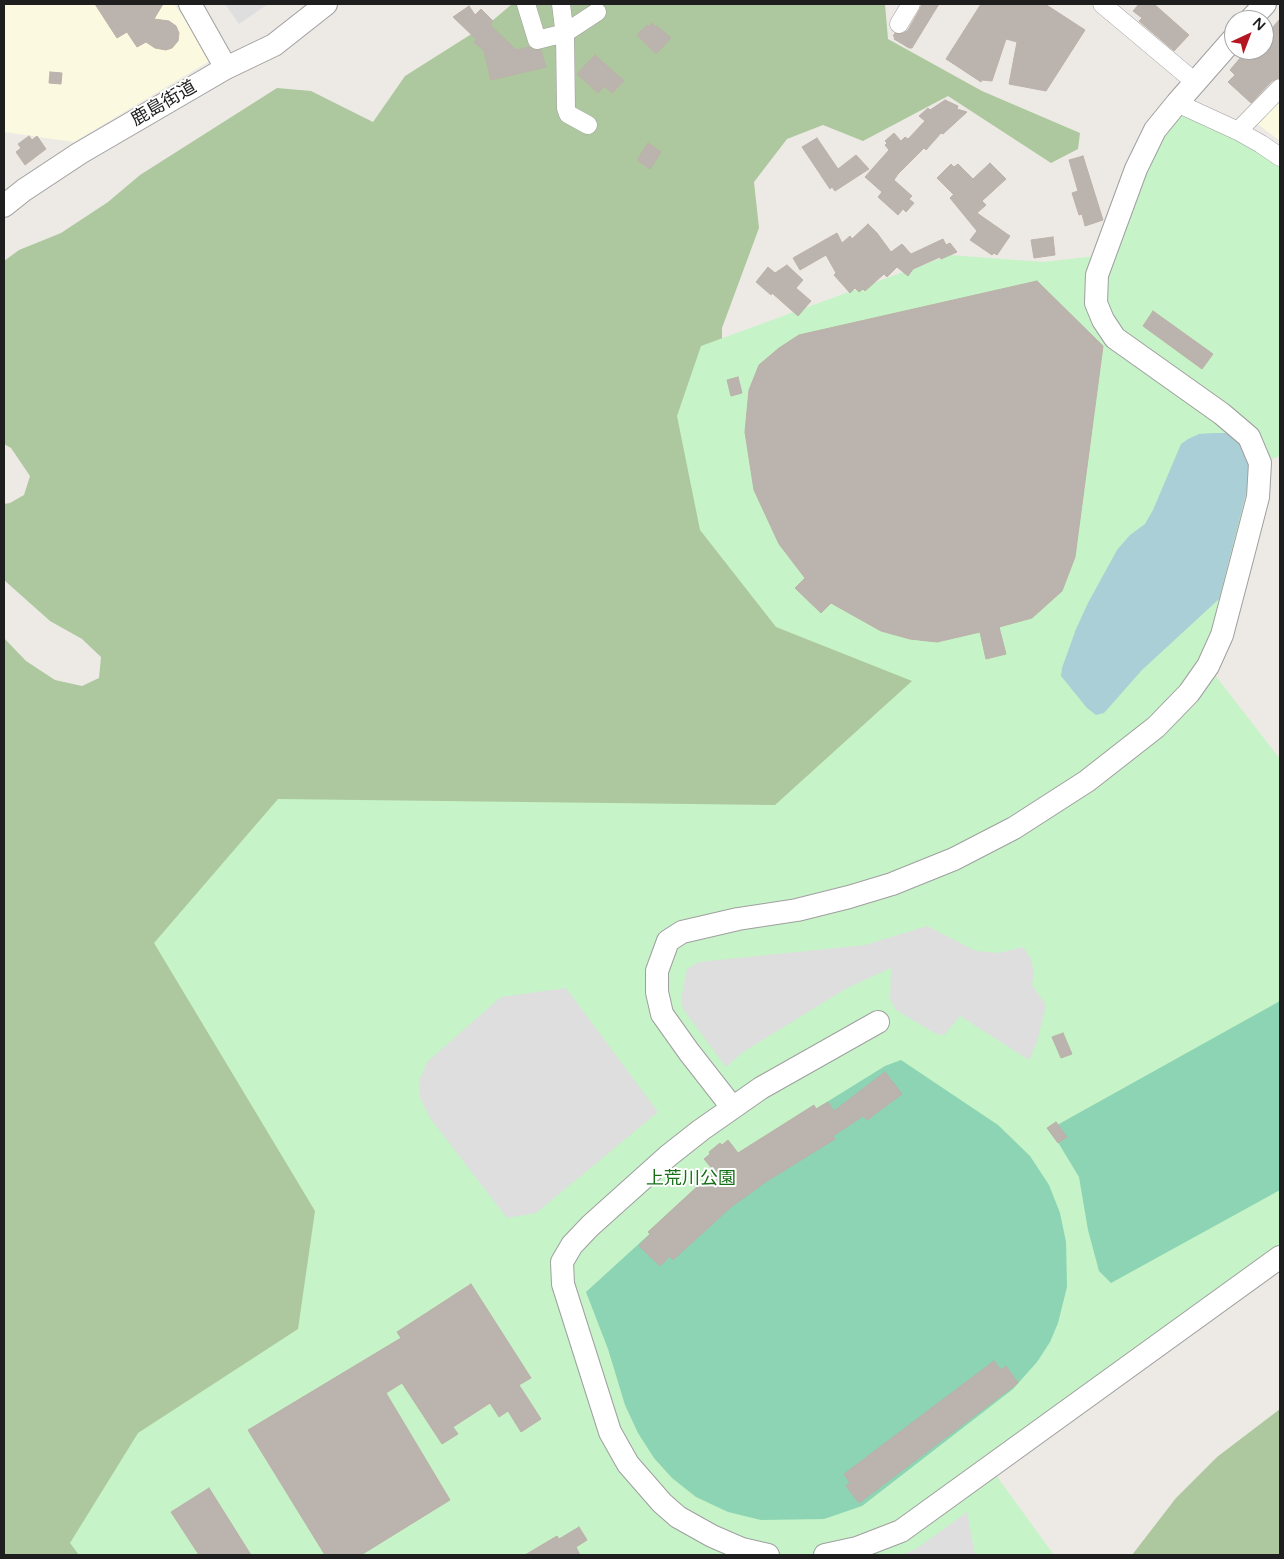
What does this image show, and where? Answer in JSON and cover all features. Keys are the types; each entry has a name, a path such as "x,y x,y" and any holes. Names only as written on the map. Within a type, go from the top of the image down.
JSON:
{"street":[{"path":"190,4 226,68"},
{"name":"鹿島街道","path":"4,206 24,190 80,153 226,68 274,45 326,4"},
{"path":"526,4 537,40 565,33 597,12"},
{"path":"561,4 565,33 566,108 568,114 588,125"},
{"path":"899,24 911,4"},
{"path":"1102,4 1195,82"},
{"path":"732,1107 662,1014 657,992 657,971 668,941 682,932 738,919 796,910 892,884 954,859 1014,828 1087,781 1156,727 1190,693 1212,658 1222,635 1258,497 1260,463 1249,437 1222,414 1115,338 1103,320 1096,304 1098,275 1136,170 1156,130 1224,49"},
{"path":"1238,132 1280,88"},
{"path":"1177,103 1261,144 1280,157"},
{"path":"768,1555 742,1549 712,1536 678,1517 662,1503 628,1464 610,1432 563,1284 562,1262 572,1245 590,1226 668,1156 732,1107 761,1088 878,1022"},
{"path":"825,1555 857,1548 901,1531 1280,1257"}],"shaded area":[{"path":"4,4 174,4 213,59 74,142 4,132"},
{"path":"225,4 268,4 239,24"},
{"path":"1280,96 1280,141 1255,122"},
{"path":"927,926 976,951 999,953 1023,947 1031,959 1034,974 1032,985 1046,1005 1037,1042 1029,1060 960,1016 944,1035 936,1034 896,1010 890,999 891,968 847,988 743,1052 726,1067 683,1009 681,999 687,969 699,962 865,945"},
{"path":"566,988 658,1112 536,1213 507,1218 430,1118 420,1097 419,1081 427,1062 501,997"},
{"path":"967,1512 975,1555 901,1555 916,1549"}],"green space":[{"path":"512,4 885,4 888,39 982,91 1080,133 1078,149 1051,163 948,96 863,141 823,125 787,139 754,182 759,228 722,328 722,414 986,666 472,1176 102,1555 4,1555 4,638 26,661 55,680 82,686 99,678 101,657 82,639 50,621 4,580 4,504 10,503 24,495 30,476 11,448 4,444 4,261 19,250 61,233 108,202 140,175 277,88 311,91 373,122 405,76 492,21"},
{"name":"上荒川公園","path":"1177,103 1280,157 1280,456 1260,463 1208,666 1280,759 1280,1257 990,1467 1054,1555 79,1555 70,1543 138,1433 298,1329 315,1211 154,943 278,799 775,805 912,681 776,627 700,530 677,416 701,346 950,255 1043,262 1105,255"},
{"path":"1280,1001 1280,1190 1111,1283 1099,1271 1088,1230 1079,1177 1050,1129"},
{"path":"901,1060 998,1125 1030,1156 1049,1185 1060,1213 1066,1242 1067,1287 1058,1323 1050,1342 1037,1362 1013,1389 862,1506 824,1519 761,1520 728,1512 696,1497 672,1478 654,1458 638,1433 625,1405 608,1349 586,1292 701,1187 814,1110 885,1066"},
{"path":"1280,1409 1280,1555 1132,1555 1176,1498 1217,1457"}],"water":[{"path":"1226,433 1238,442 1246,454 1249,468 1249,482 1219,599 1142,670 1104,713 1096,715 1087,708 1061,676 1076,629 1117,550 1130,535 1145,524 1153,510 1181,444 1199,434"}],"building":[{"path":"95,4 163,4 154,19 169,21 176,26 179,33 178,41 172,48 166,50 155,48 146,42 137,47 127,32 117,38"},
{"path":"922,4 939,4 912,48 909,48 894,39 895,37 893,36 895,33 904,33 908,30"},
{"path":"981,4 1045,4 1085,30 1046,91 1009,84 1017,42 1006,39 992,81 982,80 981,82 946,59"},
{"path":"1139,4 1154,4 1189,35 1174,51 1139,21 1142,18 1133,11"},
{"path":"469,6 475,15 481,9 493,21 490,25 516,50 529,47 534,50 541,50 546,67 491,80 484,51 474,42 477,40 453,17"},
{"path":"1280,19 1280,78 1272,81 1251,103 1228,82 1235,75 1230,70 1238,60 1274,60 1274,26"},
{"path":"652,23 671,38 656,54 637,35 647,25 649,27"},
{"path":"595,55 624,81 612,93 604,86 598,93 577,74"},
{"path":"50,72 62,73 61,84 49,83"},
{"path":"945,100 958,106 957,109 967,112 943,134 941,133 926,150 924,148 898,174 894,180 912,196 909,199 914,203 906,212 903,209 898,215 878,197 882,192 865,177 889,150 885,145 887,143 885,141 894,133 901,141 905,137 908,139 925,121 919,116 928,108 930,110"},
{"path":"29,136 32,140 37,136 46,149 25,165 16,152 21,148 18,144"},
{"path":"817,138 838,169 856,155 869,169 835,191 832,187 830,189 802,147"},
{"path":"648,143 661,152 650,169 637,160"},
{"path":"1083,156 1103,220 1085,226 1082,214 1079,215 1072,193 1078,191 1069,160"},
{"path":"990,163 1006,179 982,201 986,205 977,213 1010,236 997,255 994,253 992,255 970,240 977,231 950,198 953,195 955,196 937,178 951,164 954,167 958,164 973,179"},
{"path":"868,224 891,252 902,244 911,254 943,239 946,245 950,243 957,252 913,269 908,276 897,267 887,277 884,274 865,291 863,289 859,292 855,288 850,293 834,275 836,273 826,255 800,270 793,258 837,233 842,243 850,236 852,239"},
{"path":"1053,237 1055,255 1034,258 1031,240"},
{"path":"787,265 803,280 796,288 811,301 798,316 772,293 771,295 756,282 768,267 775,273"},
{"path":"1037,281 1103,346 1075,557 1062,591 1032,618 999,627 1006,654 986,659 980,632 937,642 910,639 881,631 831,603 821,613 795,588 805,578 779,544 754,490 745,432 749,390 759,365 779,348 799,335"},
{"path":"1153,311 1213,354 1202,369 1143,326"},
{"path":"738,377 742,393 731,396 727,380"},
{"path":"1063,1033 1072,1054 1061,1058 1052,1037"},
{"path":"885,1072 902,1094 867,1120 863,1116 833,1136 835,1139 767,1181 731,1207 673,1260 670,1256 660,1266 639,1246 650,1234 648,1232 714,1171 704,1159 720,1143 722,1145 728,1140 738,1153 814,1105 816,1109 828,1102 834,1111"},
{"path":"1056,1122 1067,1137 1058,1143 1047,1128"},
{"path":"471,1284 531,1378 519,1385 541,1419 521,1432 508,1411 499,1417 490,1403 453,1427 458,1434 442,1444 402,1383 386,1393 450,1500 361,1555 325,1555 248,1430 401,1338 397,1332"},
{"path":"994,1361 1001,1370 1006,1366 1018,1383 859,1503 846,1486 850,1483 844,1474"},
{"path":"209,1488 251,1555 199,1555 171,1512"},
{"path":"579,1527 587,1540 576,1547 580,1555 525,1555 557,1536 559,1539"}]}
